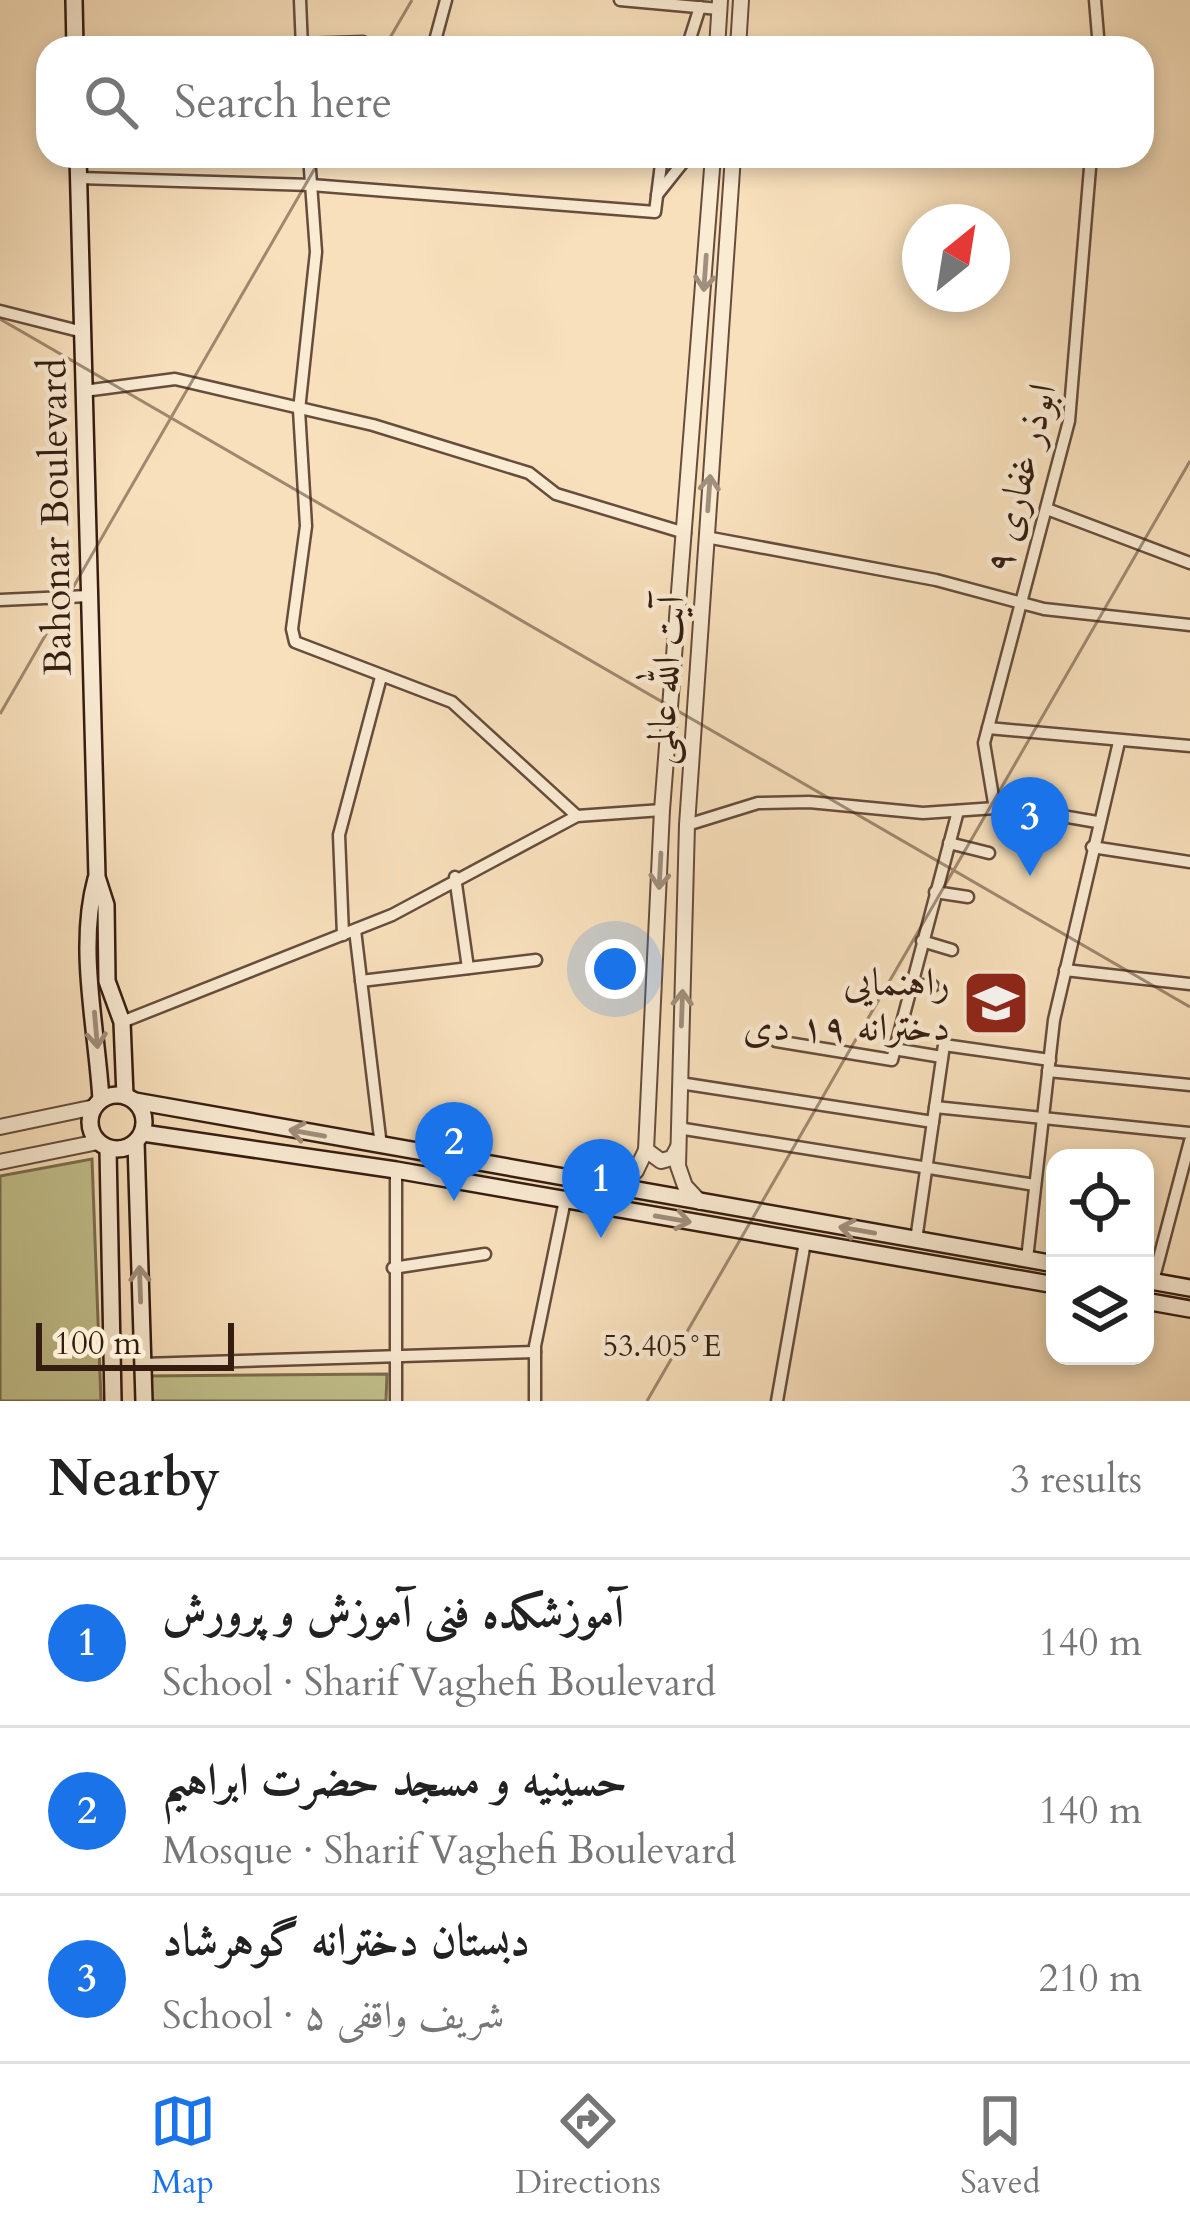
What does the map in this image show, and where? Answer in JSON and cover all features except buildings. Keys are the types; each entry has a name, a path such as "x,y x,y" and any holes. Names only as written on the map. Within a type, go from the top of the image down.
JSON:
{"main road":[{"path":"74,0 75,36"},
{"name":"Bahonar Boulevard","path":"79,168 97,877 106,904 107,981 122,1022 130,1099"},
{"name":"Bahonar Boulevard","path":"97,877 88,907 88,944 98,1103"},
{"path":"130,1099 145,1122 140,1138 144,1401"},
{"path":"113,1401 103,1145 90,1119 98,1103 130,1099 1046,1262"},
{"path":"103,1145 140,1138 396,1170 1046,1284"},
{"path":"1024,1280 1027,1259"},
{"path":"1154,1282 1190,1288"},
{"path":"1154,1303 1190,1309"}],"street":[{"path":"300,0 302,36"},
{"path":"436,36 446,0"},
{"path":"620,0 700,8 720,5 718,36"},
{"path":"739,36 741,0"},
{"path":"1095,0 1098,36"},
{"path":"691,36 700,8"},
{"path":"310,168 316,252 299,410 305,526 292,629 296,642 452,702 577,816"},
{"path":"79,178 311,185 655,212 660,168"},
{"path":"657,195 678,168"},
{"name":"آیت الله عالمی","path":"646,1150 662,810 713,168"},
{"name":"آیت الله عالمی","path":"700,1202 686,1186 678,1148 687,825 733,168"},
{"name":"ابوذر غفاری ۹","path":"995,808 984,742 1070,421 1090,168"},
{"path":"0,311 82,332"},
{"path":"84,391 176,379 373,425 529,473 556,494 685,533"},
{"path":"1047,509 1190,563"},
{"path":"706,537 936,580 1019,604 1190,625"},
{"path":"0,600 89,596"},
{"path":"381,677 339,835 381,1147"},
{"path":"988,728 1190,746"},
{"path":"1027,1259 1065,970 1118,742"},
{"path":"687,825 758,803 958,811 995,808 1097,821"},
{"path":"122,1022 349,933 577,816 662,810"},
{"path":"776,1041 892,1060 958,811"},
{"path":"949,843 989,853"},
{"path":"1091,848 1190,862"},
{"path":"455,877 468,968"},
{"path":"935,892 968,897"},
{"path":"922,940 952,950"},
{"path":"361,981 536,960"},
{"path":"1065,970 1190,984"},
{"path":"910,984 934,986"},
{"path":"916,1240 944,1045 1049,1066 1190,1085"},
{"path":"894,1049 943,1057"},
{"path":"680,1083 933,1122"},
{"path":"0,1127 98,1103"},
{"path":"935,1107 1190,1137 1154,1263"},
{"path":"678,1128 1036,1185"},
{"path":"0,1162 103,1145"},
{"path":"618,1188 646,1150 661,1161 673,1158 678,1148"},
{"path":"396,1170 396,1401"},
{"path":"536,1401 535,1352 565,1200"},
{"path":"777,1401 805,1242"},
{"path":"393,1268 485,1254"},
{"path":"143,1364 394,1360 535,1352"}],"shaded area":[{"path":"92,1159 101,1401 0,1401 0,1176"},
{"path":"387,1374 386,1401 149,1401 148,1376"}],"place":[{"name":"دبستان دخترانه گوهرشاد","path":"1030,876"},
{"name":"راهنمایی دخترانه ۱۹ دی","path":"996,1003"},
{"name":"حسینیه و مسجد حضرت ابراهیم","path":"454,1201"},
{"name":"آموزشکده فنی آموزش و پرورش","path":"601,1238"}]}
